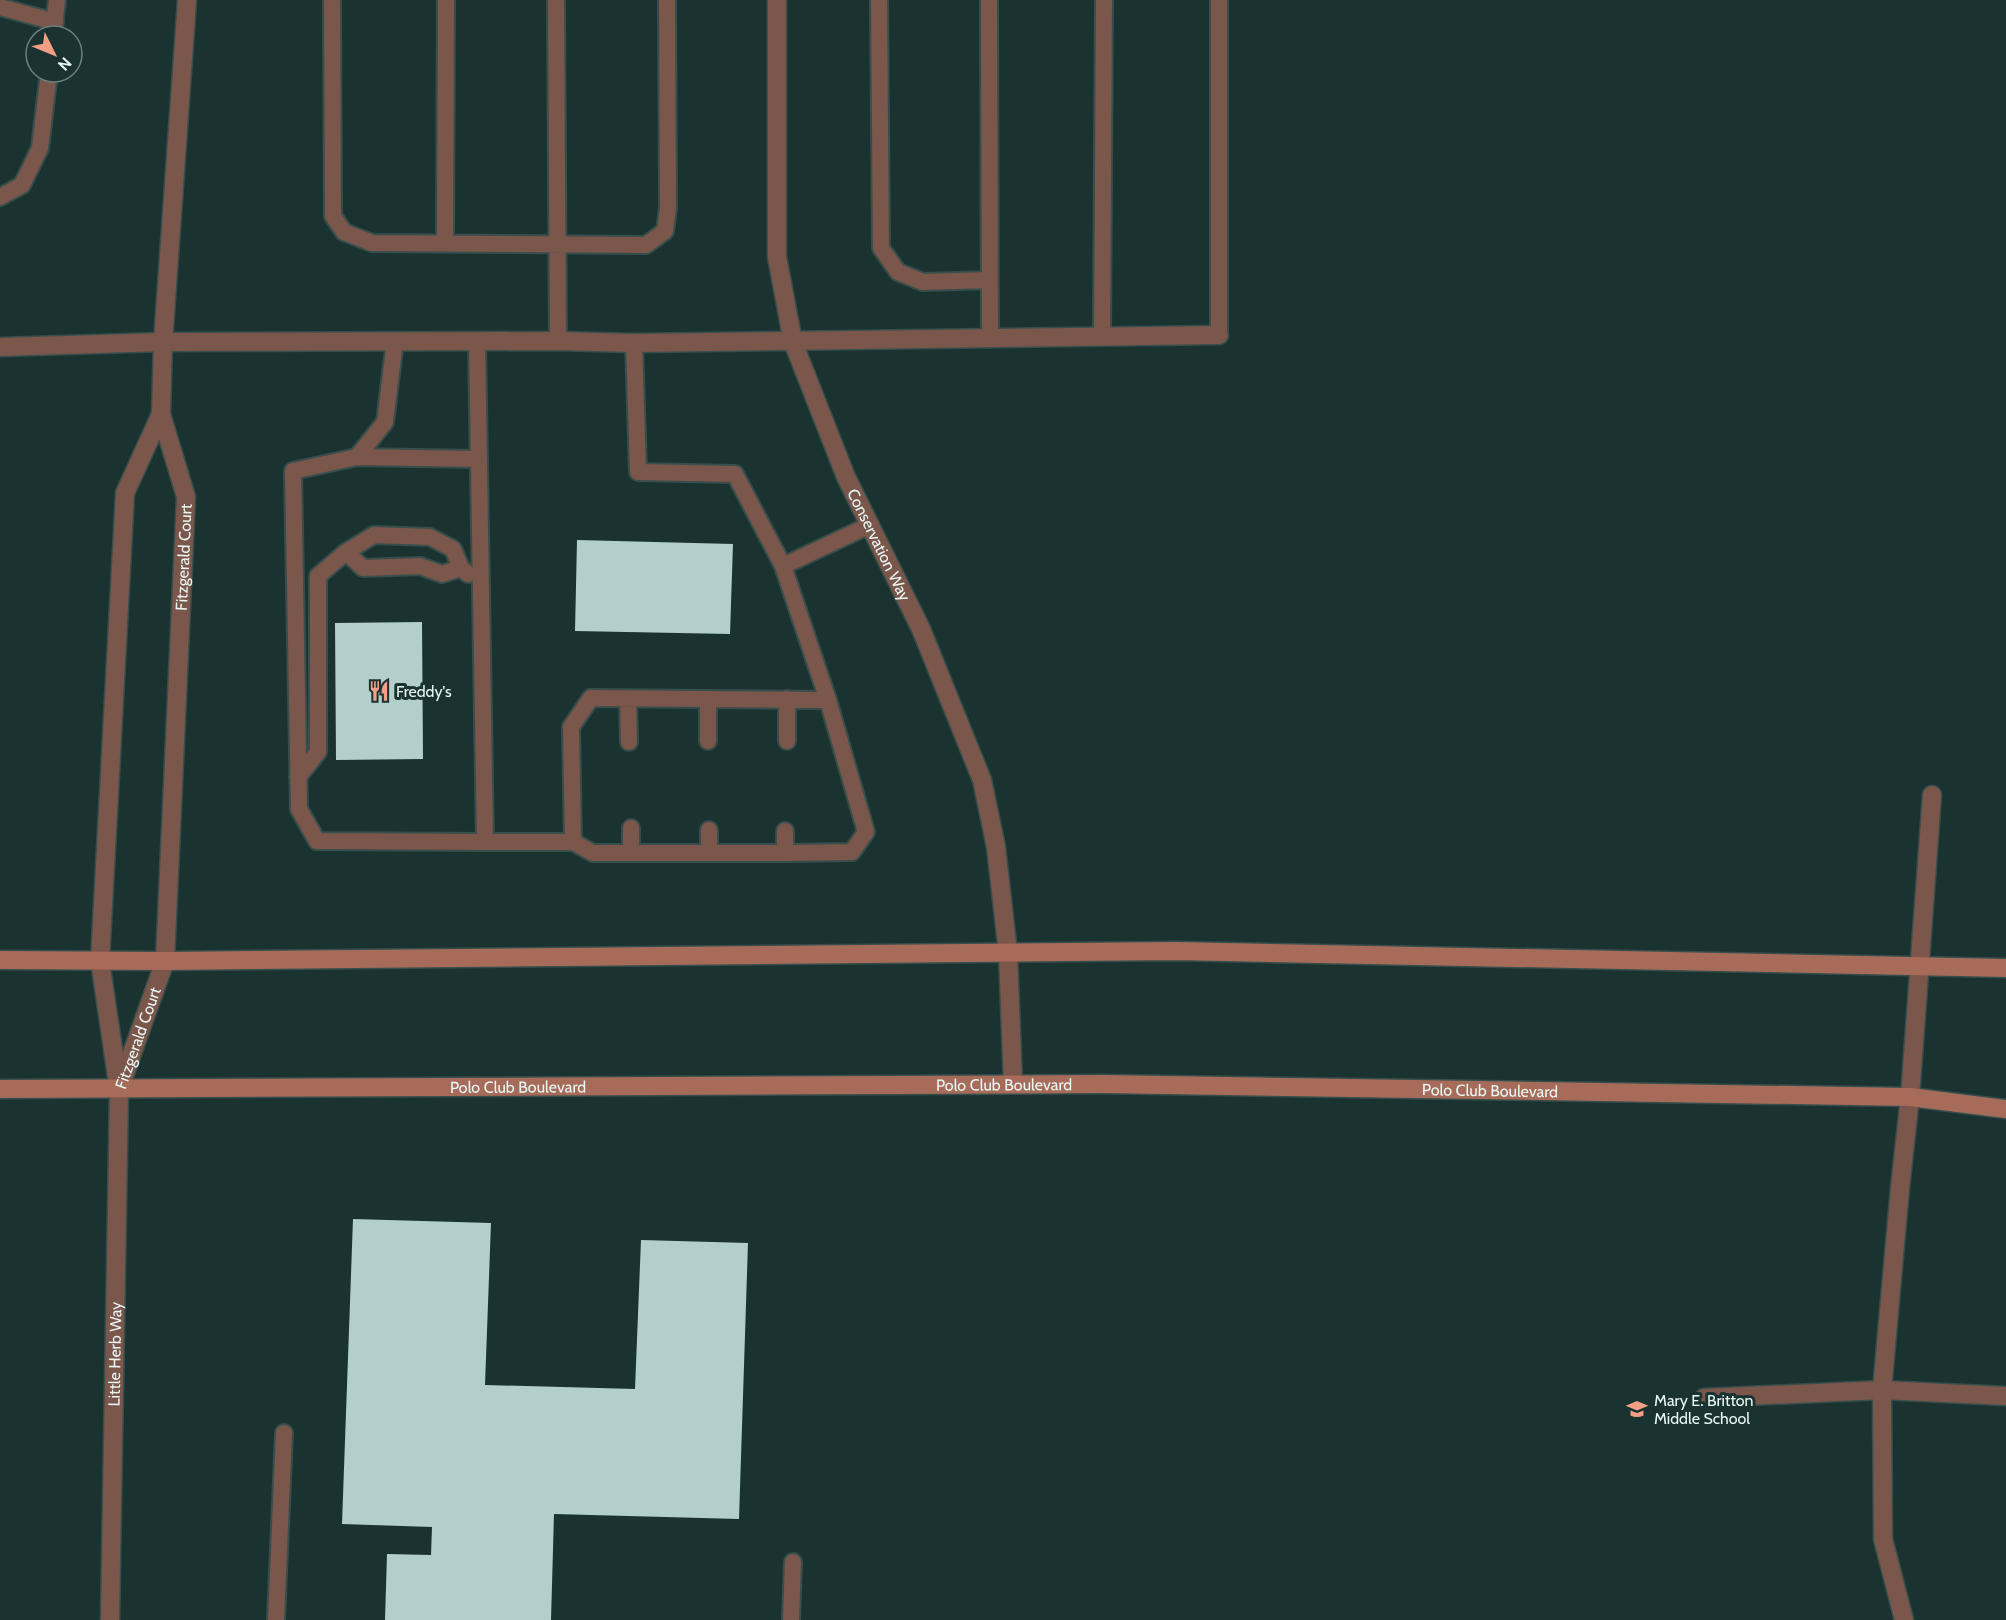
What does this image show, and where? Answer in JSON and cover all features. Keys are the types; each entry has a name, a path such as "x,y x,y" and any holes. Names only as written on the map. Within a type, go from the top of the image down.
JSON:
{"street":[{"name":"Fitzgerald Court","path":"119,1090 165,961 186,497 161,414 163,342 187,0"},
{"name":"Conservation Way","path":"777,0 777,257 793,342 846,477 921,629 982,780 996,847 1008,953 1013,1084"},
{"path":"0,347 163,342 558,341 634,343 1219,336"},
{"name":"Fitzgerald Court","path":"119,1090 100,961 125,493 161,414"},
{"path":"1904,1620 1883,1539 1882,1390 1910,1096 1932,795"},
{"path":"0,960 165,961 1177,951 2006,968"},
{"name":"Polo Club Boulevard","path":"0,1089 1013,1084 1910,1096 2006,1109"},
{"name":"Little Herb Way","path":"110,1620 119,1090"},
{"path":"1704,1398 1882,1390 2006,1396"}],"lane":[{"path":"55,24 57,0"},
{"path":"332,0 333,216 344,232 372,243 645,245 665,231 668,208 667,0"},
{"path":"445,243 446,0"},
{"path":"556,0 558,341"},
{"path":"879,0 881,248 898,272 923,282 990,280"},
{"path":"989,0 990,339"},
{"path":"1102,337 1104,0"},
{"path":"1219,0 1219,336"},
{"path":"0,7 42,24"},
{"path":"0,196 22,185 40,148 48,84"},
{"path":"357,458 385,422 395,341"},
{"path":"477,341 477,459 485,842"},
{"path":"477,459 357,458 293,471 298,809 317,841 573,842 593,853 852,852 866,832 828,700 783,567 735,474 638,472 634,343"},
{"path":"783,567 870,525"},
{"path":"298,777 318,752 318,576 346,552 374,535 430,537 453,549 461,568 480,585"},
{"path":"346,552 363,568 420,566 442,574 461,568"},
{"path":"573,842 571,727 591,698 828,700"},
{"path":"628,699 629,742"},
{"path":"708,699 708,741"},
{"path":"787,741 788,699"},
{"path":"631,828 631,853"},
{"path":"709,830 709,852"},
{"path":"785,831 785,853"},
{"path":"276,1620 284,1433"},
{"path":"791,1620 793,1562"}],"building":[{"path":"577,540 733,544 730,634 575,631"},
{"name":"Freddy's","path":"422,622 423,759 336,760 335,623"},
{"path":"353,1219 491,1223 485,1385 635,1389 641,1240 748,1243 739,1519 554,1514 551,1620 385,1620 387,1554 431,1555 432,1527 342,1524"}],"place":[{"name":"Freddy's","path":"379,691"},
{"name":"Mary E. Britton Middle School","path":"1637,1409"}]}
